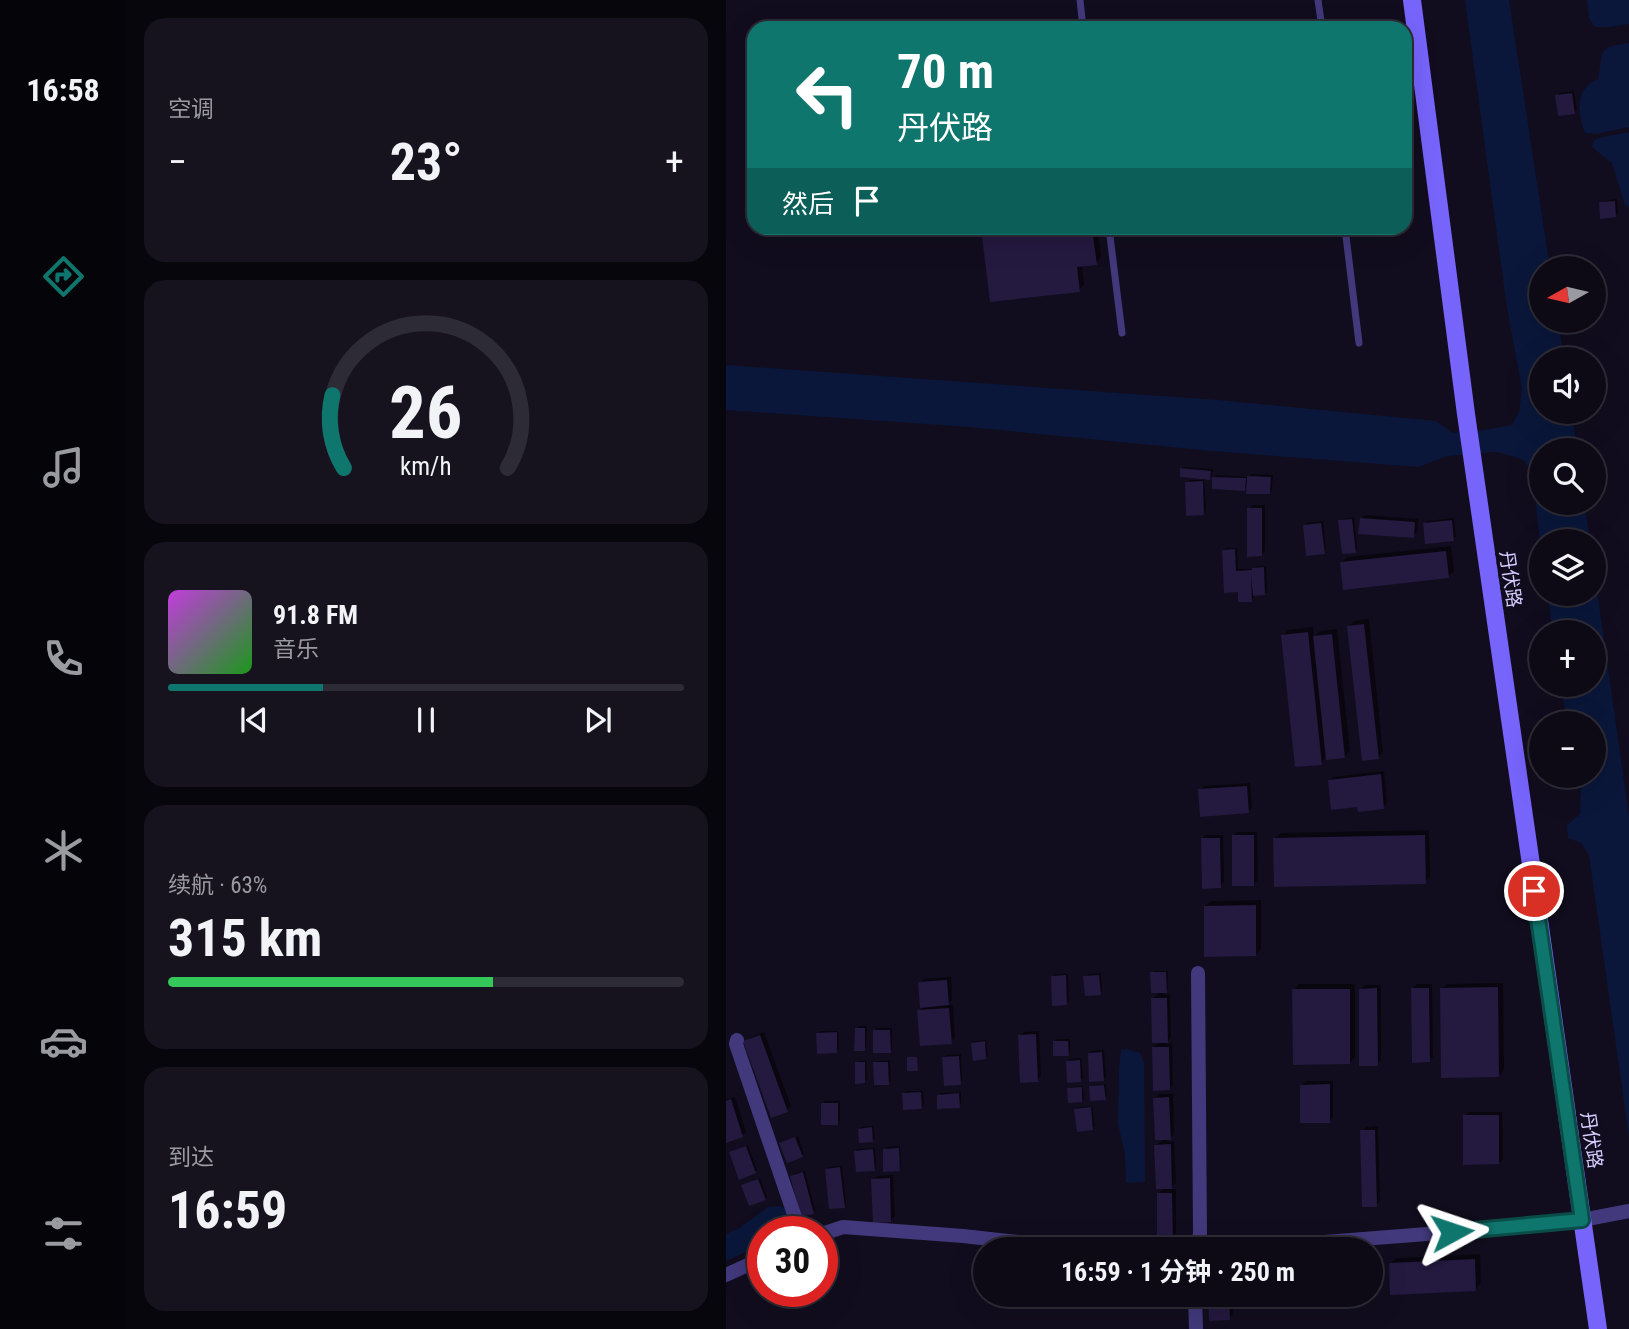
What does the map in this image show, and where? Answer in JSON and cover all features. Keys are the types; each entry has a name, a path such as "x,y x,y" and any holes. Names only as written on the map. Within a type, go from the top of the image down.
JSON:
{"main road":[{"name":"丹伏路","path":"1412,0 1475,481 1598,1329"}],"street":[{"path":"1198,973 1199,1237"},
{"path":"737,1040 735,1044 749,1088 794,1216"},
{"path":"1383,1237 1582,1220 1626,1211"},
{"path":"838,1229 973,1237"},
{"path":"726,1275 747,1265"},
{"path":"1195,1307 1196,1329"}],"lane":[{"path":"1080,0 1082,21"},
{"path":"1318,0 1321,21"},
{"path":"1110,235 1122,333"},
{"path":"1346,235 1359,343"}],"water":[{"path":"1465,0 1509,0 1548,256 1529,256 1529,333 1560,333 1562,347 1529,347 1529,424 1574,424 1575,438 1529,438 1529,469 1524,460 1498,452 1448,456 1418,467 1212,451 969,427 726,410 726,365 1218,400 1436,421 1452,433 1486,430 1512,425 1519,412 1522,389 1507,308"},
{"path":"1587,0 1629,0 1629,24 1595,27 1589,18"},
{"path":"1629,43 1629,127 1596,134 1585,133 1580,117 1580,102 1585,88 1598,79 1603,52 1611,46"},
{"path":"1629,132 1629,207 1625,205 1612,163 1592,147 1598,138"},
{"path":"1537,515 1586,515 1588,529 1539,529"},
{"path":"1549,606 1599,606 1601,620 1551,620"},
{"path":"1606,654 1629,816 1629,1137 1589,855 1581,843 1568,838 1567,825 1580,814 1581,788 1606,788 1606,711 1565,711 1563,697 1606,697"},
{"path":"1121,1050 1140,1053 1144,1063 1145,1182 1126,1183 1125,1154 1118,1124"},
{"path":"780,1206 786,1209 788,1216 756,1216 768,1207"},
{"path":"747,1222 747,1251 726,1261 726,1234"}],"building":[{"path":"1572,93 1575,114 1558,116 1555,95"},
{"path":"1615,201 1616,217 1600,219 1599,202"},
{"path":"982,235 1093,235 1097,265 1077,267 1080,292 990,302"},
{"path":"1180,468 1211,471 1210,480 1180,477"},
{"path":"1247,476 1271,477 1270,494 1246,494"},
{"path":"1212,477 1246,478 1245,491 1212,489"},
{"path":"1203,481 1204,515 1186,516 1185,482"},
{"path":"1247,508 1262,508 1262,556 1247,557"},
{"path":"1360,518 1415,522 1414,538 1358,534"},
{"path":"1352,519 1356,553 1342,554 1338,520"},
{"path":"1452,520 1454,541 1425,544 1423,523"},
{"path":"1321,523 1325,554 1306,556 1303,525"},
{"path":"1235,549 1236,571 1264,567 1265,595 1253,596 1251,574 1252,602 1238,602 1238,592 1224,593 1222,550"},
{"path":"1446,551 1449,578 1343,590 1340,562"},
{"path":"1364,624 1379,759 1362,761 1347,626"},
{"path":"1308,632 1322,765 1295,767 1281,635"},
{"path":"1332,634 1345,758 1326,760 1313,636"},
{"path":"1381,774 1384,809 1358,812 1357,807 1331,810 1328,780"},
{"path":"1247,786 1249,813 1200,817 1198,789"},
{"path":"1232,835 1254,835 1254,886 1232,886"},
{"path":"1425,835 1426,884 1274,887 1273,838"},
{"path":"1201,838 1220,838 1221,888 1202,889"},
{"path":"1256,905 1256,956 1204,957 1204,906"},
{"path":"1150,972 1166,972 1167,993 1151,993"},
{"path":"1066,975 1067,1005 1052,1006 1051,976"},
{"path":"1099,975 1101,995 1085,996 1083,976"},
{"path":"947,980 949,1005 920,1008 918,982"},
{"path":"1498,987 1499,1077 1441,1078 1440,988"},
{"path":"1377,988 1378,1066 1359,1066 1359,989"},
{"path":"1411,988 1429,988 1430,1062 1412,1063"},
{"path":"1292,989 1350,989 1350,1064 1293,1065"},
{"path":"1151,998 1167,998 1168,1043 1152,1043"},
{"path":"949,1008 952,1044 920,1046 917,1010"},
{"path":"855,1028 865,1028 865,1051 854,1051"},
{"path":"873,1030 890,1030 891,1053 873,1053"},
{"path":"837,1032 837,1053 817,1054 816,1033"},
{"path":"1036,1034 1038,1082 1020,1083 1018,1035"},
{"path":"760,1035 788,1112 771,1118 743,1041"},
{"path":"985,1041 986,1059 973,1061 971,1043"},
{"path":"1053,1041 1068,1041 1069,1056 1053,1056"},
{"path":"1152,1047 1169,1047 1170,1090 1153,1091"},
{"path":"1102,1052 1104,1081 1089,1082 1088,1053"},
{"path":"959,1056 961,1085 944,1086 942,1057"},
{"path":"907,1057 917,1057 918,1071 907,1071"},
{"path":"1080,1060 1081,1082 1067,1083 1066,1061"},
{"path":"855,1062 865,1062 865,1083 855,1084"},
{"path":"873,1062 888,1062 889,1085 874,1085"},
{"path":"1330,1084 1330,1123 1300,1123 1300,1085"},
{"path":"1104,1085 1106,1100 1090,1101 1089,1086"},
{"path":"1082,1087 1082,1102 1068,1103 1067,1088"},
{"path":"921,1092 922,1109 903,1110 902,1093"},
{"path":"959,1093 960,1108 937,1109 937,1095"},
{"path":"1169,1097 1171,1140 1155,1140 1153,1098"},
{"path":"731,1099 743,1137 726,1143 726,1101"},
{"path":"821,1103 838,1103 838,1125 821,1125"},
{"path":"1091,1107 1093,1130 1077,1132 1074,1109"},
{"path":"1463,1115 1499,1115 1499,1164 1463,1165"},
{"path":"872,1127 873,1142 859,1143 858,1129"},
{"path":"1360,1130 1375,1130 1377,1207 1362,1207"},
{"path":"795,1137 803,1157 787,1163 779,1143"},
{"path":"1171,1144 1172,1189 1156,1189 1154,1145"},
{"path":"746,1146 756,1173 739,1180 729,1152"},
{"path":"899,1148 900,1171 883,1172 883,1149"},
{"path":"873,1149 875,1171 856,1172 854,1151"},
{"path":"840,1167 845,1208 829,1209 825,1169"},
{"path":"803,1172 814,1214 801,1216 790,1176"},
{"path":"890,1178 891,1222 873,1223 871,1179"},
{"path":"758,1179 766,1200 749,1206 741,1185"},
{"path":"1157,1193 1172,1193 1173,1237 1157,1237"},
{"path":"1475,1259 1476,1291 1390,1295 1389,1263"},
{"path":"1208,1307 1229,1307 1230,1320 1209,1321"}],"route":[{"path":"1452,1232 1582,1220 1534,891"}]}
